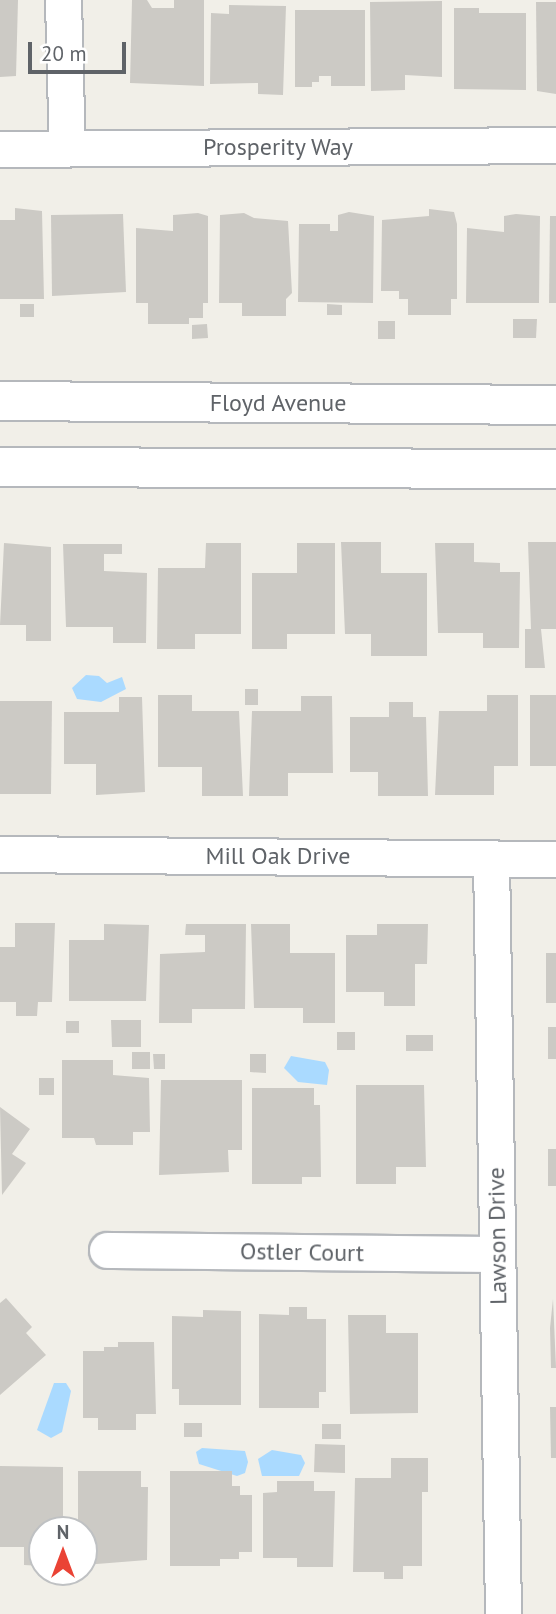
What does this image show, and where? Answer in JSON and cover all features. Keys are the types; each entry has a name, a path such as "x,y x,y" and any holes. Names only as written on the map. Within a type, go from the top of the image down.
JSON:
{"street":[{"path":"64,0 67,148"},
{"name":"Prosperity Way","path":"0,149 556,145"},
{"name":"Floyd Avenue","path":"0,401 556,405"},
{"path":"0,467 556,469"},
{"name":"Mill Oak Drive","path":"0,854 556,859"},
{"name":"Lawson Drive","path":"491,858 503,1614"},
{"name":"Ostler Court","path":"107,1250 497,1254"}],"water":[{"path":"86,675 99,676 107,683 122,677 126,689 101,702 77,699 72,688"},
{"path":"291,1056 325,1062 329,1070 327,1085 298,1082 284,1068"},
{"path":"54,1383 66,1383 71,1391 62,1432 51,1438 37,1430"},
{"path":"202,1448 245,1451 248,1462 245,1473 237,1476 199,1464 196,1452"},
{"path":"272,1450 301,1455 305,1463 299,1476 262,1476 258,1459"}],"building":[{"path":"0,0 18,0 16,76 0,77"},
{"path":"132,0 147,0 152,8 174,8 174,0 204,0 204,86 130,83"},
{"path":"442,1 442,77 405,75 405,90 371,91 370,2"},
{"path":"536,2 556,2 556,94 537,91"},
{"path":"229,5 286,6 283,95 258,94 258,83 210,84 211,13 229,14"},
{"path":"454,8 479,8 479,13 526,13 526,90 454,89"},
{"path":"295,10 365,10 365,86 331,86 331,76 319,76 319,82 312,82 312,87 295,87"},
{"path":"15,208 42,211 44,299 0,299 0,220 15,220"},
{"path":"429,209 454,212 457,224 457,299 451,299 451,315 408,315 408,299 399,299 399,291 381,291 382,220 429,216"},
{"path":"349,212 374,216 373,303 298,302 299,224 330,224 330,231 338,231 338,215"},
{"path":"198,213 208,216 208,303 203,303 203,318 189,318 189,324 148,324 148,303 136,303 136,228 173,231 173,215"},
{"path":"244,213 254,218 288,221 292,293 286,299 286,316 242,316 242,303 219,303 220,215"},
{"path":"123,214 126,292 52,296 51,215"},
{"path":"504,216 540,216 539,303 466,303 467,228 504,232"},
{"path":"550,216 556,216 556,303 549,303"},
{"path":"20,304 34,304 34,317 20,317"},
{"path":"327,304 342,305 342,315 327,315"},
{"path":"513,319 537,319 536,338 513,338"},
{"path":"378,321 395,321 395,339 378,339"},
{"path":"207,324 208,338 192,339 192,325"},
{"path":"341,542 381,542 381,573 427,573 427,656 371,656 371,634 345,634"},
{"path":"528,542 556,542 556,629 541,629 545,668 525,668 525,629 531,629"},
{"path":"4,543 51,547 51,641 26,641 26,625 0,625"},
{"path":"206,543 241,543 241,634 195,634 195,649 157,649 158,568 205,568"},
{"path":"297,543 335,543 335,634 287,634 287,649 252,649 252,573 297,573"},
{"path":"435,543 474,543 474,562 500,563 500,572 520,572 519,648 483,648 483,633 438,633"},
{"path":"63,544 122,544 122,554 104,554 104,571 147,573 146,643 113,643 113,627 66,627"},
{"path":"245,689 258,689 258,705 245,705"},
{"path":"158,695 192,695 192,711 239,711 243,796 202,796 202,767 158,767"},
{"path":"487,695 518,695 518,766 494,766 494,795 435,795 439,711 487,711"},
{"path":"530,695 556,695 556,766 530,766"},
{"path":"301,696 332,696 333,773 288,773 288,796 249,796 252,711 301,711"},
{"path":"119,697 142,697 145,792 96,795 96,764 64,764 64,712 119,712"},
{"path":"0,701 52,701 51,794 0,794"},
{"path":"389,702 413,702 413,717 426,717 428,796 378,796 378,772 350,772 350,717 389,717"},
{"path":"15,923 55,923 52,1002 38,1002 37,1016 16,1016 16,1002 0,1002 0,947 15,947"},
{"path":"104,924 149,925 146,1001 69,1001 69,940 104,940"},
{"path":"186,924 246,924 245,1009 192,1009 192,1023 159,1023 160,954 205,952 205,935 185,935"},
{"path":"251,924 290,924 290,953 335,953 335,1023 303,1023 303,1008 254,1008"},
{"path":"377,924 428,924 427,964 415,964 415,1006 384,1006 384,992 346,992 346,935 377,935"},
{"path":"546,953 556,953 556,1003 546,1003"},
{"path":"111,1020 141,1020 141,1047 112,1047"},
{"path":"66,1021 79,1021 79,1033 66,1033"},
{"path":"548,1027 556,1027 556,1059 548,1059"},
{"path":"337,1032 355,1032 355,1050 337,1050"},
{"path":"406,1035 433,1035 433,1051 406,1051"},
{"path":"132,1052 150,1052 150,1069 132,1069"},
{"path":"153,1054 165,1054 165,1069 154,1069"},
{"path":"250,1054 266,1054 266,1073 250,1072"},
{"path":"62,1060 113,1060 113,1075 149,1078 150,1132 133,1132 133,1145 96,1145 94,1138 62,1138"},
{"path":"39,1078 54,1078 54,1095 39,1095"},
{"path":"161,1080 242,1080 242,1150 228,1150 229,1172 159,1175"},
{"path":"356,1085 424,1085 426,1167 396,1167 396,1184 356,1184"},
{"path":"252,1088 314,1088 314,1105 320,1105 321,1177 302,1177 302,1184 252,1184"},
{"path":"0,1107 30,1129 12,1154 26,1163 2,1195"},
{"path":"548,1149 556,1149 556,1186 548,1186"},
{"path":"6,1298 32,1327 26,1333 46,1355 0,1395 0,1303"},
{"path":"553,1299 556,1368 551,1368 550,1328"},
{"path":"289,1307 307,1307 307,1319 326,1319 326,1392 319,1392 319,1408 259,1408 259,1314 289,1315"},
{"path":"203,1310 241,1311 241,1405 179,1405 179,1389 172,1389 172,1316 203,1317"},
{"path":"348,1315 386,1315 386,1333 418,1333 418,1413 350,1414"},
{"path":"118,1342 154,1342 156,1414 136,1414 136,1430 98,1430 98,1418 83,1418 83,1351 104,1351 104,1347 118,1347"},
{"path":"550,1407 556,1407 556,1458 551,1458"},
{"path":"184,1423 202,1423 202,1437 184,1437"},
{"path":"322,1424 341,1424 341,1439 322,1439"},
{"path":"315,1444 345,1445 345,1473 314,1472"},
{"path":"391,1458 428,1458 428,1492 422,1492 422,1566 403,1566 403,1579 384,1579 384,1572 353,1572 355,1478 391,1478"},
{"path":"0,1466 63,1467 63,1516 28,1516 28,1565 24,1565 24,1547 0,1547"},
{"path":"78,1471 141,1471 141,1487 148,1487 147,1560 98,1564 98,1516 78,1516"},
{"path":"170,1471 232,1471 232,1486 240,1486 240,1495 252,1495 252,1552 239,1552 239,1559 220,1559 220,1566 170,1566"},
{"path":"277,1481 314,1481 314,1491 335,1491 333,1567 297,1567 297,1558 263,1558 263,1493 277,1492"}]}
